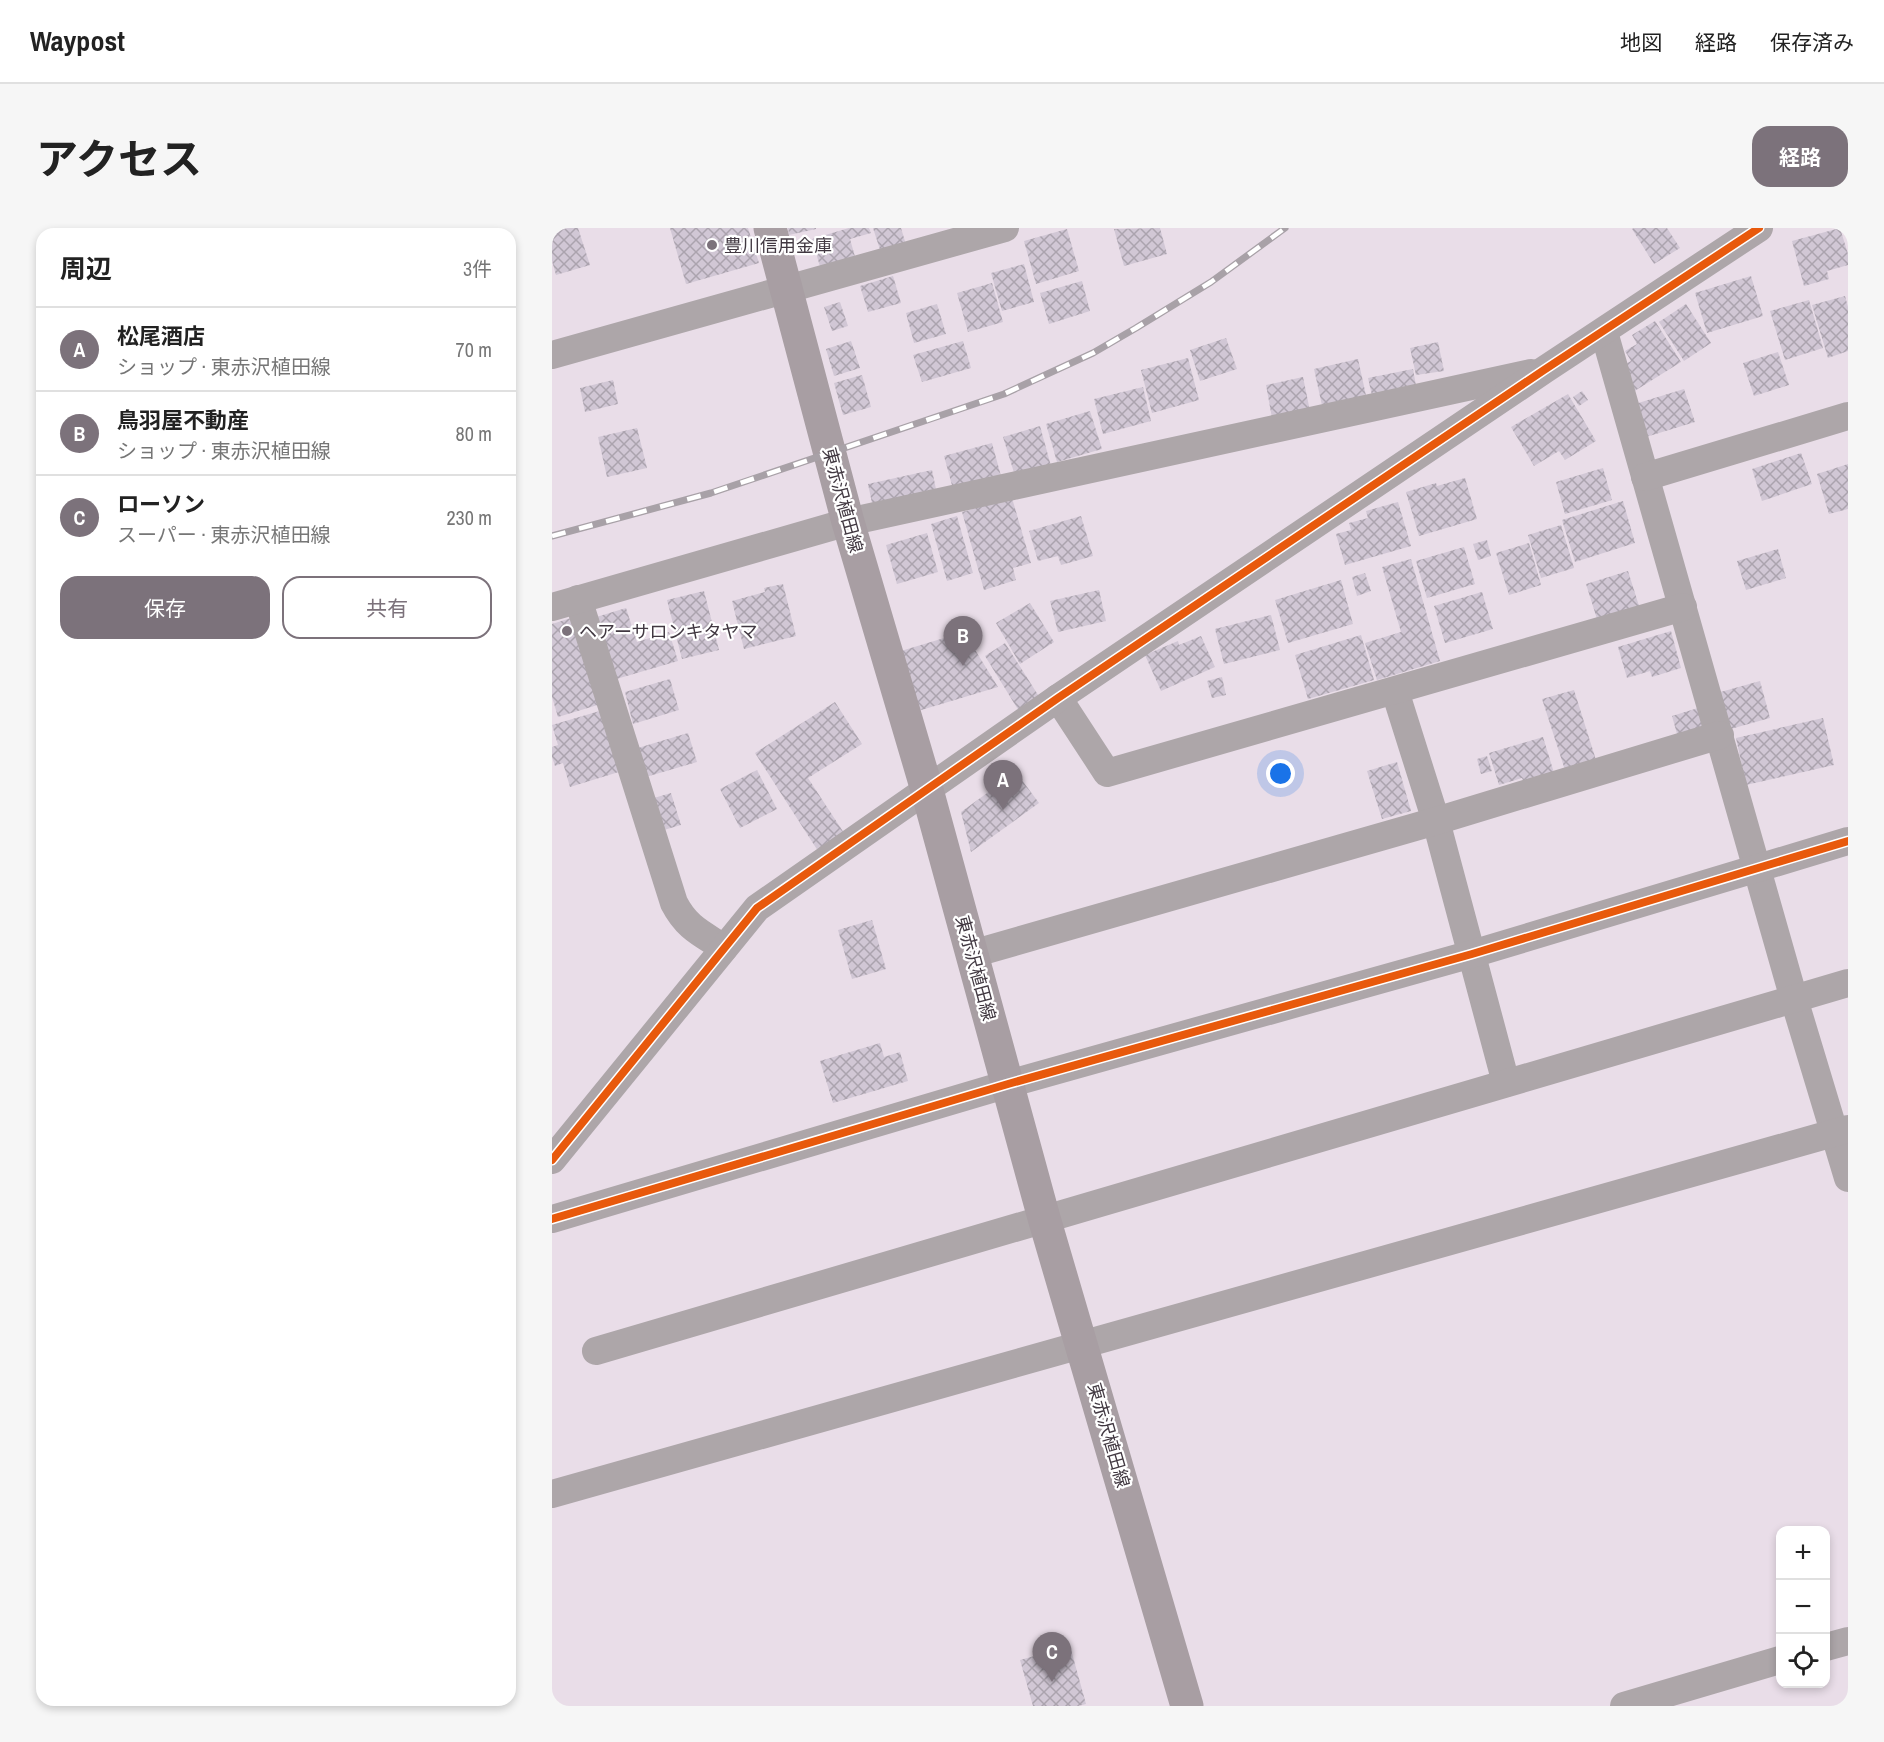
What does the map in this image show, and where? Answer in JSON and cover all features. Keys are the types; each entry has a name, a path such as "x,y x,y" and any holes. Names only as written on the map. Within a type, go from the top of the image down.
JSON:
{"main road":[{"name":"東赤沢植田線","path":"770,228 848,522 927,790 1044,1218 1187,1706"}],"street":[{"path":"552,355 1005,228"},
{"path":"552,1160 757,908 1058,698 1759,228"},
{"path":"1604,332 1794,999 1841,1131 1848,1178"},
{"path":"724,948 689,925 674,903 565,603 848,522 1544,370"},
{"path":"1645,477 1848,416"},
{"path":"1058,698 1107,773 1683,607"},
{"path":"1395,691 1436,821 1506,1083"},
{"path":"972,954 1436,821 1719,735"},
{"path":"552,1219 1008,1084 1472,954 1848,841"},
{"path":"596,1351 1848,983"},
{"path":"552,1494 1841,1131"},
{"path":"1830,1646 1848,1641"},
{"path":"1624,1706 1776,1661"}],"building":[{"path":"552,228 578,228 590,265 556,275 552,261"},
{"path":"670,228 748,228 759,263 686,284"},
{"path":"788,228 816,228 816,229 789,235"},
{"path":"849,228 869,228 871,233 850,239 858,267 823,277 812,239"},
{"path":"873,228 901,228 907,248 882,256"},
{"path":"1160,228 1167,254 1124,266 1114,229"},
{"path":"1667,228 1680,248 1654,264 1632,229"},
{"path":"1840,228 1848,254 1848,265 1827,271 1829,279 1804,286 1792,241"},
{"path":"1067,229 1079,271 1036,284 1024,241"},
{"path":"1024,264 1034,302 1002,311 991,273"},
{"path":"893,276 901,303 868,312 860,286"},
{"path":"1751,276 1763,316 1707,333 1695,293"},
{"path":"1082,281 1090,311 1049,324 1040,293"},
{"path":"992,283 1003,322 968,332 957,293"},
{"path":"1845,296 1848,307 1848,351 1828,358 1812,305"},
{"path":"1809,300 1823,348 1785,360 1770,311"},
{"path":"840,302 848,326 832,331 824,307"},
{"path":"937,304 946,334 914,343 906,313"},
{"path":"1686,304 1711,343 1684,361 1659,322"},
{"path":"1655,321 1681,362 1633,392 1618,368 1631,361 1625,351 1637,344 1632,335"},
{"path":"1226,338 1237,369 1200,381 1190,350"},
{"path":"851,341 860,368 834,376 826,349"},
{"path":"963,341 971,368 922,382 913,355"},
{"path":"1438,342 1444,371 1416,375 1410,348"},
{"path":"1778,352 1789,385 1754,396 1743,363"},
{"path":"1188,358 1199,400 1152,413 1141,370"},
{"path":"1358,359 1367,400 1323,410 1314,369"},
{"path":"1413,369 1417,391 1373,400 1368,378"},
{"path":"862,375 871,407 843,415 834,383"},
{"path":"1303,377 1310,411 1272,418 1266,385"},
{"path":"613,380 618,404 585,412 580,388"},
{"path":"1143,387 1151,421 1103,434 1094,399"},
{"path":"1684,389 1695,422 1646,437 1635,404"},
{"path":"1582,391 1588,400 1579,406 1573,397"},
{"path":"1568,394 1596,441 1565,460 1559,451 1534,466 1511,427"},
{"path":"1090,411 1102,449 1057,462 1046,424"},
{"path":"1040,426 1051,466 1015,476 1003,437"},
{"path":"637,428 647,468 607,477 598,437"},
{"path":"992,443 1001,476 953,489 944,456"},
{"path":"1801,453 1812,484 1762,501 1752,469"},
{"path":"1848,464 1848,509 1829,514 1817,474"},
{"path":"1603,468 1612,500 1565,514 1556,482"},
{"path":"932,470 937,494 873,508 868,484"},
{"path":"1465,478 1477,519 1419,536 1406,492 1436,483 1437,486"},
{"path":"1012,498 1031,563 1013,568 1016,580 984,590 962,512"},
{"path":"1623,501 1635,543 1575,562 1562,520"},
{"path":"1398,502 1411,546 1345,565 1336,534 1351,530 1349,523 1368,518 1366,511"},
{"path":"957,516 973,573 947,581 931,524"},
{"path":"1081,516 1093,556 1061,565 1058,556 1038,561 1029,531"},
{"path":"1561,525 1574,568 1541,578 1528,535"},
{"path":"927,533 938,572 897,584 886,545"},
{"path":"1487,540 1491,556 1478,560 1473,544"},
{"path":"1529,543 1541,585 1509,595 1496,553"},
{"path":"1464,547 1475,584 1427,598 1416,561"},
{"path":"1778,549 1786,578 1746,590 1737,561"},
{"path":"1411,559 1440,661 1377,680 1365,643 1401,632 1382,567"},
{"path":"1628,571 1639,606 1597,619 1586,584"},
{"path":"1365,573 1371,591 1357,596 1352,577"},
{"path":"1341,580 1353,624 1288,643 1275,600"},
{"path":"783,584 796,636 744,649 732,601 765,592 764,588"},
{"path":"1099,590 1106,621 1058,632 1050,601"},
{"path":"704,591 719,650 682,659 667,600"},
{"path":"1482,592 1493,629 1445,643 1434,606"},
{"path":"1030,603 1054,642 1020,664 996,623"},
{"path":"626,608 637,642 669,632 678,661 613,680 593,618"},
{"path":"1271,615 1280,650 1224,664 1215,629"},
{"path":"574,617 601,704 558,717 552,697 552,624"},
{"path":"1671,631 1681,668 1652,677 1650,671 1627,678 1618,647"},
{"path":"964,632 998,687 918,711 901,651"},
{"path":"1361,635 1374,680 1308,699 1295,655"},
{"path":"1201,636 1215,667 1161,691 1145,655 1178,641 1179,645"},
{"path":"1005,643 1040,698 1019,711 985,656"},
{"path":"1222,677 1226,695 1212,698 1207,681"},
{"path":"670,679 679,710 633,724 625,692"},
{"path":"1760,681 1770,718 1727,730 1717,693"},
{"path":"1574,690 1596,760 1565,770 1542,699"},
{"path":"835,702 862,744 808,778 844,833 818,851 755,753"},
{"path":"1698,708 1706,733 1679,741 1672,716"},
{"path":"603,710 622,771 570,787 563,763 555,766 552,757 552,747 558,745 552,725"},
{"path":"1823,718 1834,765 1746,785 1736,738"},
{"path":"688,733 697,762 639,779 631,750"},
{"path":"1543,737 1555,776 1525,786 1522,778 1499,785 1489,753"},
{"path":"1487,756 1492,771 1481,774 1477,759"},
{"path":"1397,762 1411,811 1382,819 1367,771"},
{"path":"757,770 777,809 740,828 720,789"},
{"path":"1016,772 1039,803 971,852 961,812"},
{"path":"671,793 681,825 657,832 647,800"},
{"path":"872,920 886,969 852,979 838,930"},
{"path":"880,1043 884,1057 900,1052 908,1081 833,1103 820,1061"},
{"path":"1070,1646 1086,1704 1033,1706 1020,1660"}],"railway":[{"path":"552,536 711,493 1004,394 1093,353 1136,328 1211,282 1285,228"}],"cycle path":[{"path":"552,1160 757,908 1058,698 1759,228"},
{"path":"552,1219 1008,1084 1472,954 1848,841"}],"place":[{"name":"豊川信用金庫","path":"712,245"},
{"name":"ヘアーサロンキタヤマ","path":"567,631"},
{"name":"鳥羽屋不動産","path":"963,666"},
{"name":"松尾酒店","path":"1003,810"},
{"name":"ローソン","path":"1052,1682"}]}
